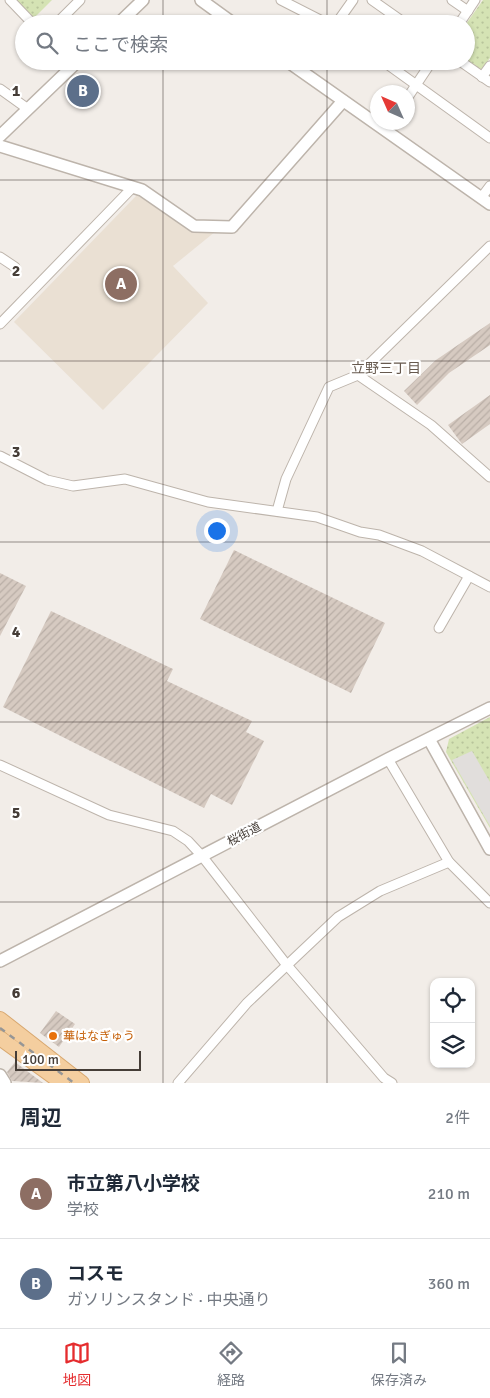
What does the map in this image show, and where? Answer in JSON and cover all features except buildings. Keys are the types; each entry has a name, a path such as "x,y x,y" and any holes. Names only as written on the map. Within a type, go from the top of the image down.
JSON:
{"main road":[{"path":"0,1020 82,1083"},
{"path":"0,1038 62,1083"}],"street":[{"path":"10,0 24,15"},
{"path":"65,15 80,0"},
{"path":"127,15 143,0"},
{"path":"201,0 222,15"},
{"path":"281,0 310,15"},
{"path":"342,15 353,0"},
{"path":"372,0 393,15"},
{"path":"452,0 468,11"},
{"path":"465,15 475,0"},
{"path":"472,70 486,80 490,66"},
{"path":"0,136 69,70"},
{"path":"299,70 370,116"},
{"path":"397,70 490,138"},
{"path":"416,84 426,70"},
{"path":"0,89 28,109"},
{"path":"0,146 142,190 194,226 232,227 343,100"},
{"path":"392,130 486,201 490,186"},
{"path":"0,324 133,187"},
{"path":"277,511 286,479 328,387 358,375 490,246"},
{"path":"0,257 15,267"},
{"path":"358,375 431,425 490,477"},
{"path":"0,456 47,480 73,486 125,479 208,502 237,504 317,517 422,550 490,587"},
{"path":"439,628 469,576"},
{"name":"桜街道","path":"0,962 388,759 490,708"},
{"path":"429,739 490,849"},
{"path":"388,759 449,862 490,902"},
{"path":"0,765 108,815 173,831 188,841 202,856 286,964 384,1078 392,1083"},
{"path":"178,1083 247,1003 286,964 338,917 360,901 449,862"},
{"path":"0,1075 5,1083"}],"shaded area":[{"path":"137,195 190,229 216,231 173,266 208,303 103,410 14,322"},
{"path":"472,751 490,782 490,826 452,760"}],"green space":[{"path":"14,0 52,0 37,15 29,15"},
{"path":"483,0 490,0 490,58 481,70 475,66 475,15 472,15"},
{"path":"490,717 490,828 446,752 449,739"}],"railway":[{"path":"0,1028 74,1083"}],"place":[{"name":"コスモ","path":"83,91"},
{"name":"市立第八小学校","path":"121,284"},
{"name":"華はなぎゅう","path":"53,1036"}],"district":[{"name":"立野三丁目","path":"386,368"}]}
